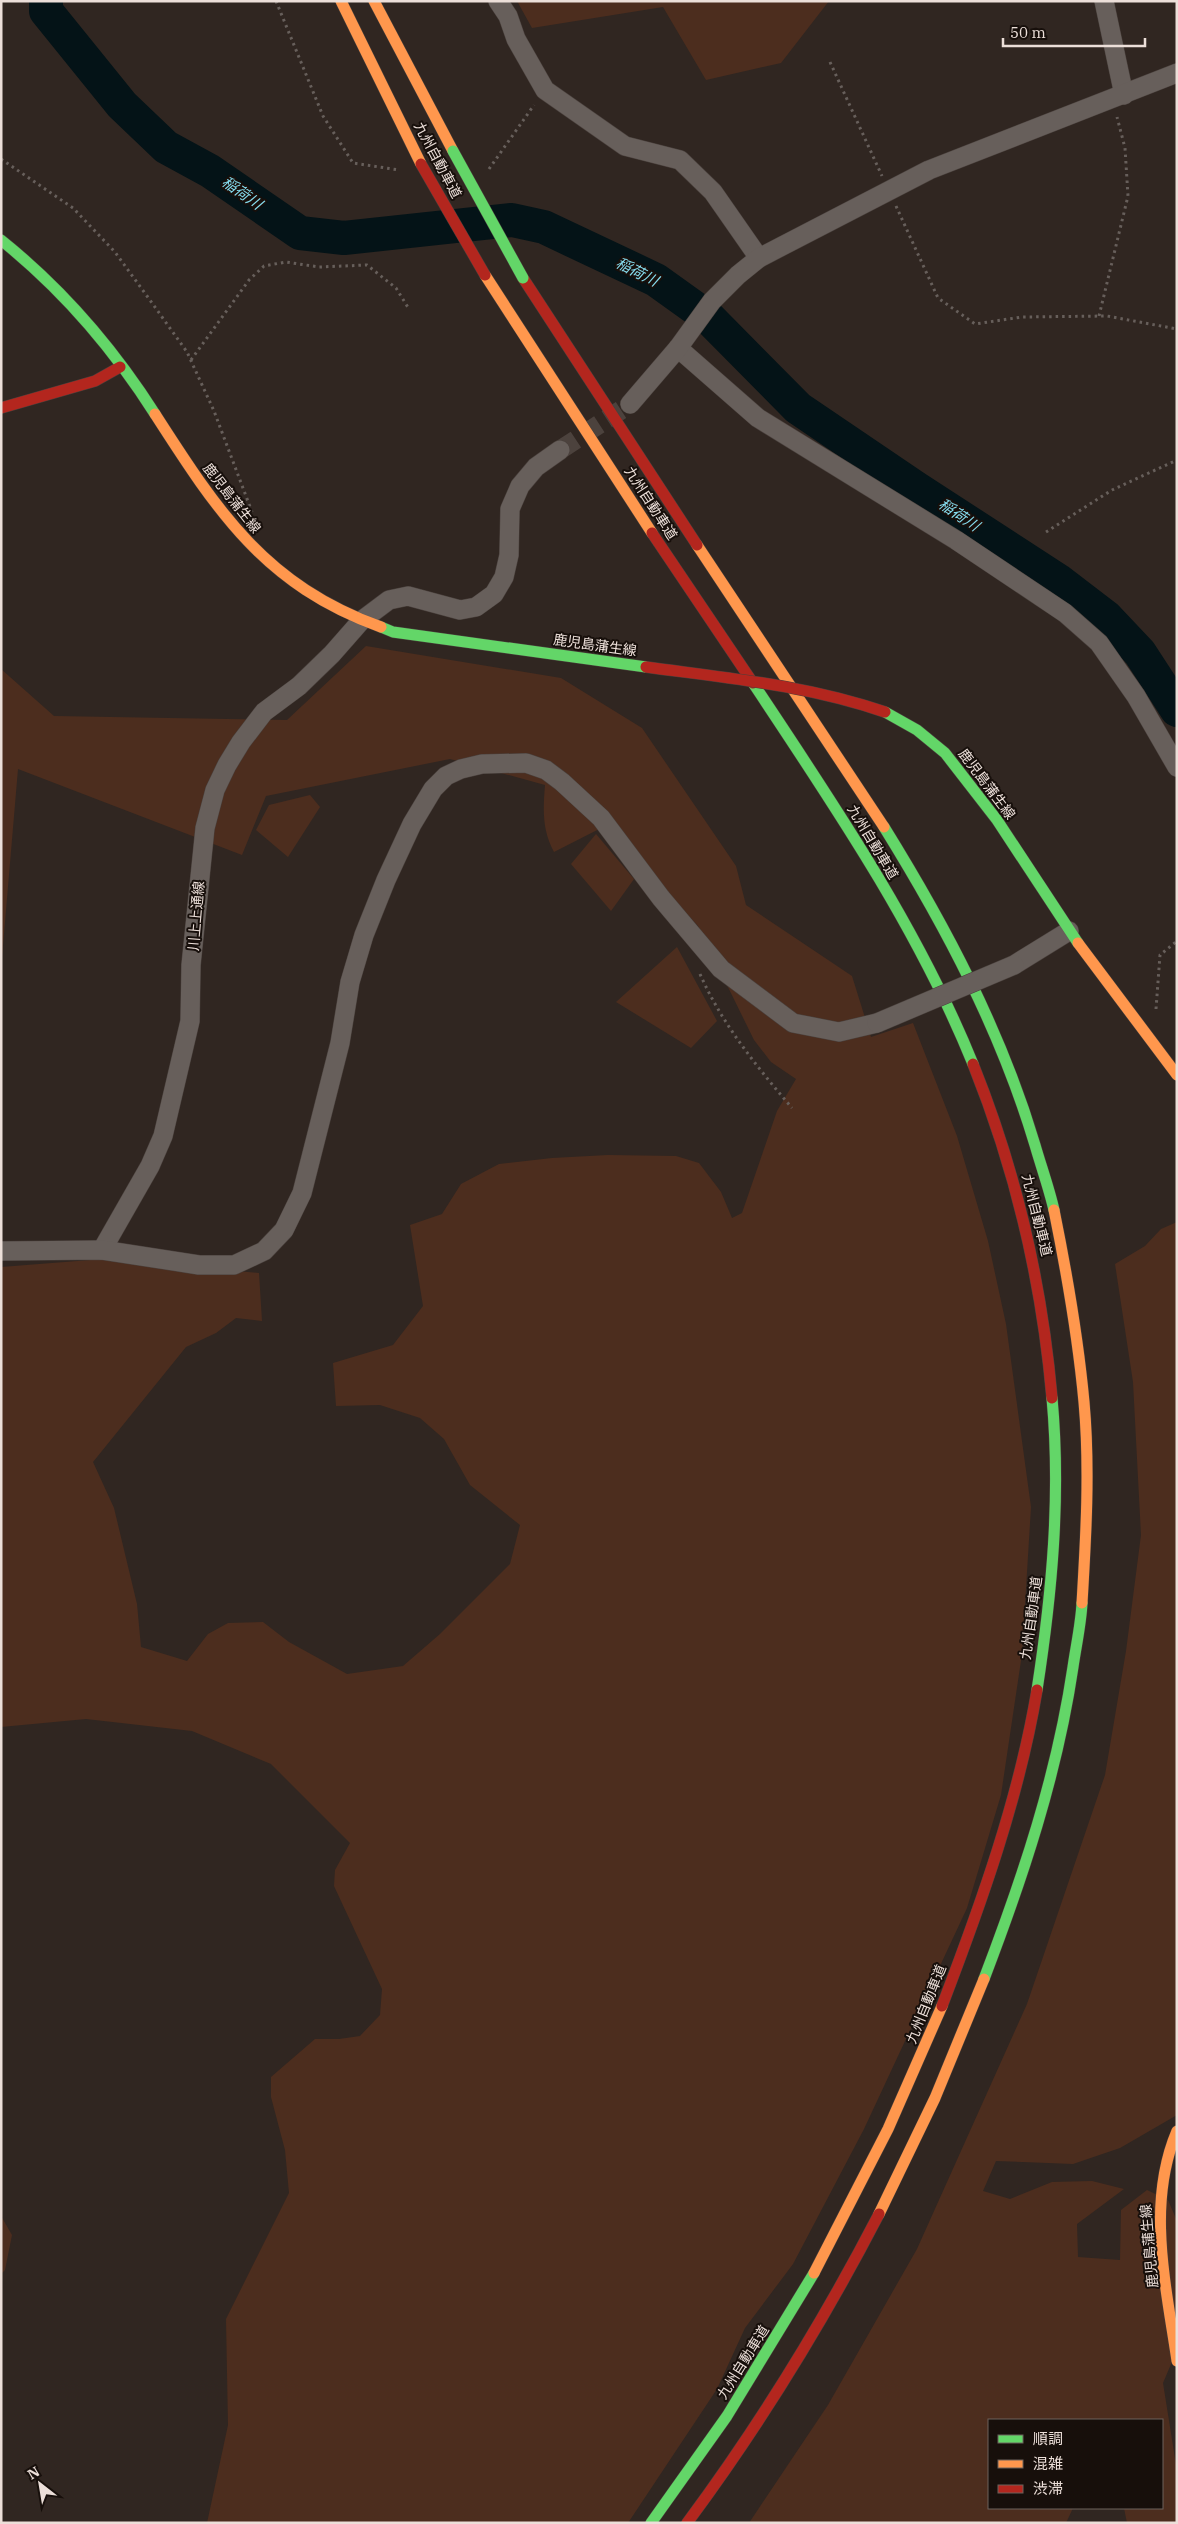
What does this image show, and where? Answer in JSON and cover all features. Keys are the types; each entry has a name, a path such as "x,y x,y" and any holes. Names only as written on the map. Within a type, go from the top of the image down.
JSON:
{"main road":[{"name":"九州自動車道","path":"341,1 421,164 485,275 813,774 916,941 957,1025 1005,1152 1025,1224 1037,1282 1048,1354 1054,1420 1055,1480 1054,1561 1046,1634 1033,1710 1012,1801 965,1945 901,2101 866,2177 781,2330 730,2410 650,2523"},
{"name":"九州自動車道","path":"374,1 453,151 524,278 739,608 841,759 947,934 984,1009 1006,1060 1036,1145 1055,1215 1080,1352 1087,1482 1086,1562 1077,1642 1065,1715 1044,1808 1019,1883 963,2033 931,2110 854,2265 755,2426 687,2523"},
{"name":"鹿児島蒲生線","path":"1,240 40,272 69,300 142,395 203,489 238,534 270,564 313,596 361,622 393,632 821,692 858,702 884,712 917,730 945,753 968,780 997,820 1069,931 1177,1075"},
{"path":"1,408 95,380 120,367"},
{"name":"鹿児島蒲生線","path":"1177,2131 1171,2141 1160,2185 1159,2214 1177,2361"}],"street":[{"path":"498,1 508,16 516,39 544,90 625,146 680,160 714,192 759,258"},
{"path":"1104,1 1118,97"},
{"path":"630,404 678,348 712,301 738,274 759,258 929,170 1011,136 1118,97 1177,73"},
{"path":"678,348 758,418 956,540 1065,613 1099,643 1136,696 1177,766"},
{"name":"川上上通線","path":"102,1250 150,1166 163,1136 190,1022 191,965 204,828 215,790 241,742 264,712 299,686 361,622 389,600 408,596 460,610 476,607 494,594 504,577 509,555 510,509 520,486 536,467 560,450"},
{"path":"1,1251 102,1250 199,1265 234,1265 264,1251 284,1230 302,1193 340,1043 350,982 364,935 386,880 412,824 433,789 446,776 461,769 482,764 526,762 546,770 562,782 602,818 660,898 721,970 793,1023 839,1032 877,1023 1014,965 1069,931"}],"path":[{"path":"830,62 938,298 975,324 1022,317 1098,316 1177,329"},
{"path":"1098,316 1128,196 1125,148 1118,97"},
{"path":"1,159 73,208 115,252 190,360 214,411 255,521 238,534"},
{"path":"190,360 249,280 264,266 286,262 318,267 367,265 396,288 409,309"},
{"path":"1046,532 1112,490 1177,460"},
{"path":"1156,1012 1160,955 1177,941"},
{"path":"696,966 708,992 755,1065 792,1108"}],"shaded area":[{"path":"517,1 829,1 781,63 706,80 663,7 532,28"},
{"path":"366,646 561,678 642,728 736,866 746,905 852,976 871,1037 913,1023 957,1136 988,1241 1006,1324 1031,1507 1022,1654 1001,1795 967,1908 864,2129 793,2264 745,2328 717,2389 628,2523 207,2523 228,2425 226,2319 289,2193 285,2150 271,2097 271,2077 315,2039 339,2039 360,2036 380,2015 382,1989 334,1886 335,1870 350,1843 271,1764 192,1731 86,1719 1,1727 1,1267 103,1259 259,1273 262,1321 236,1318 216,1333 186,1347 93,1462 114,1508 137,1604 141,1647 187,1661 208,1634 228,1623 263,1622 289,1642 347,1674 403,1666 440,1634 510,1564 520,1525 470,1485 444,1439 420,1418 380,1405 336,1406 333,1363 393,1345 423,1306 410,1225 442,1214 461,1184 499,1164 552,1158 608,1155 676,1156 699,1163 721,1192 732,1218 742,1213 777,1111 796,1079 771,1062 754,1040 698,926 607,825 554,852 545,828 545,785 450,759 266,796 242,855 18,769 1,969 1,669 54,716 287,720"},
{"path":"310,795 320,807 288,857 256,830 269,805"},
{"path":"596,834 634,879 611,911 571,864"},
{"path":"677,947 717,1021 691,1048 616,1002"},
{"path":"1177,1222 1177,2115 1120,2148 1073,2164 996,2161 983,2191 1010,2199 1052,2182 1092,2181 1124,2189 1077,2224 1078,2257 1120,2260 1121,2210 1147,2190 1168,2200 1177,2221 1177,2350 1163,2383 1177,2471 1177,2523 1127,2523 1124,2509 1163,2509 1163,2419 988,2419 988,2509 1073,2509 1066,2523 749,2523 828,2405 917,2249 1027,2004 1105,1775 1126,1651 1141,1535 1133,1382 1115,1264 1145,1246 1161,1229"},
{"path":"1,2216 12,2235 5,2270 1,2274"}],"waterway":[{"name":"稲荷川","path":"46,1 46,11 122,105 166,147 210,171 300,233 344,238 512,220 544,227 656,280 709,318 798,408 1059,581 1106,617 1140,653 1177,710"}],"tunnel":[{"path":"560,450 621,410"}],"traffic: fast":[{"path":"453,151 523,278"},
{"path":"1,240 45,279 85,321 122,366 155,414"},
{"path":"381,627 393,632 646,667"},
{"path":"753,683 844,821 901,916 927,964 973,1064"},
{"path":"885,712 917,730 945,753 997,820 1078,943"},
{"path":"884,827 929,903 989,1021 1021,1103 1054,1210"},
{"path":"1037,1690 1054,1544 1056,1471 1052,1398"},
{"path":"984,1979 1025,1864 1048,1786 1066,1707 1080,1627 1082,1603"},
{"path":"651,2523 727,2416 814,2273"}],"traffic: slow":[{"path":"341,1 421,164"},
{"path":"374,1 453,151"},
{"path":"485,275 652,533"},
{"path":"155,414 201,483 248,542 275,567 306,590 341,610 381,627"},
{"path":"697,545 884,827"},
{"path":"1078,943 1177,1075"},
{"path":"1054,1210 1068,1282 1082,1378 1086,1427 1087,1502 1082,1603"},
{"path":"879,2214 935,2098 984,1979"},
{"path":"814,2273 888,2129 942,2006"},
{"path":"1177,2131 1162,2187 1160,2216 1164,2274 1177,2361"}],"traffic: jam":[{"path":"421,164 485,275"},
{"path":"523,278 697,545"},
{"path":"1,408 95,381 120,367"},
{"path":"652,533 753,683"},
{"path":"646,667 796,689 826,695 885,712"},
{"path":"973,1064 1002,1145 1025,1228 1041,1313 1052,1398"},
{"path":"942,2006 971,1929 1009,1811 1020,1771 1037,1690"},
{"path":"687,2523 740,2449 789,2373 836,2294 879,2214"}]}
